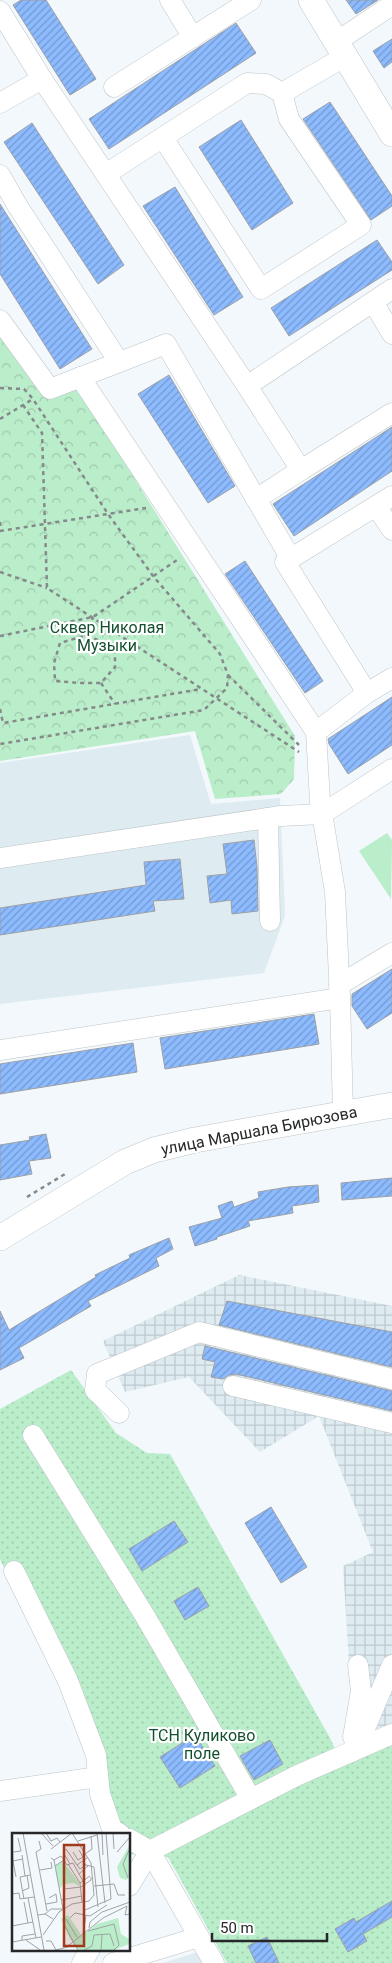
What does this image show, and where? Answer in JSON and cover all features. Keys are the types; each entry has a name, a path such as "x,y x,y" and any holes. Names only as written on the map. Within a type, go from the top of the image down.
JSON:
{"main road":[{"path":"311,0 392,134"},
{"name":"улица Маршала Бирюзова","path":"0,1238 125,1162 154,1150 195,1140 392,1105"}],"street":[{"path":"0,4 6,0"},
{"path":"170,0 192,36"},
{"path":"114,87 251,0"},
{"path":"282,93 340,49 392,5"},
{"path":"0,11 42,79 301,470"},
{"path":"0,103 42,79"},
{"path":"106,174 247,83 266,84 282,93 289,119 361,225 261,289 163,138"},
{"path":"0,175 17,205 119,362"},
{"path":"247,386 392,289"},
{"path":"373,302 392,334"},
{"path":"0,320 50,389 166,344 291,559"},
{"path":"80,377 316,732 322,814 335,892 343,1113"},
{"path":"256,499 392,413"},
{"path":"367,693 286,562 384,501 392,530"},
{"path":"316,732 367,693 392,678"},
{"path":"0,858 281,816 322,814 392,769"},
{"path":"268,818 270,921"},
{"path":"0,1050 340,992 392,953"},
{"path":"119,1413 95,1390 97,1374 199,1332 392,1379"},
{"path":"233,1386 392,1423"},
{"path":"33,1435 145,1616 251,1799"},
{"path":"14,1571 68,1681 96,1755 100,1794 112,1829 118,1833"},
{"path":"351,1752 361,1691 358,1665"},
{"path":"351,1752 366,1726 392,1665"},
{"path":"130,1884 150,1852 296,1776 392,1734"},
{"path":"0,1791 98,1777"},
{"path":"130,1840 150,1852 214,1963"},
{"path":"114,1963 199,1937"},
{"path":"82,1963 89,1950"}],"path":[{"path":"0,388 24,389 33,399 108,514 153,576 220,654 228,675 318,764"},
{"path":"0,419 33,399"},
{"path":"23,405 42,433 47,588"},
{"path":"0,522 1,531 165,505"},
{"path":"0,636 93,617 194,548"},
{"path":"0,572 47,588 318,764"},
{"path":"87,636 93,617"},
{"path":"87,636 114,648 114,667 101,683 55,681 54,664 60,643 87,636"},
{"path":"0,744 204,710 227,688 228,675"},
{"path":"101,683 115,704"},
{"path":"0,709 1,723 202,688"}],"shaded area":[{"path":"190,735 211,804 280,798 285,916 264,973 0,1004 0,763"},
{"path":"239,1275 392,1306 392,1733 369,1731 351,1697 343,1566 373,1552 319,1416 260,1452 189,1377 125,1392 103,1341"},
{"path":"198,1952 204,1963 163,1963"}],"green space":[{"name":"Сквер Николая Музыки","path":"0,330 49,398 77,386 295,736 294,779 281,794 215,799 195,731 0,761"},
{"path":"387,833 392,840 391,899 359,851"},
{"name":"ТСН Куликово поле","path":"71,1370 116,1433 147,1453 170,1454 330,1738 343,1766 392,1742 392,1963 227,1963 168,1857 130,1854 130,1833 104,1833 88,1762 71,1711 0,1559 0,1409"}],"building":[{"path":"21,0 46,0 96,79 70,95 13,5"},
{"path":"346,0 378,0 356,14"},
{"path":"236,23 256,53 109,149 89,119"},
{"path":"392,39 392,62 384,68 373,51"},
{"path":"330,102 392,196 392,206 371,220 303,119"},
{"path":"241,120 293,203 252,230 199,147"},
{"path":"32,123 124,265 98,284 4,142"},
{"path":"175,187 243,297 214,315 143,206"},
{"path":"0,204 92,349 60,369 0,274"},
{"path":"377,240 392,262 392,270 289,336 271,308"},
{"path":"169,375 235,486 208,503 138,394"},
{"path":"392,427 392,471 294,536 273,504"},
{"path":"245,561 323,681 305,693 225,574"},
{"path":"392,697 392,745 348,774 329,744 328,739"},
{"path":"254,840 258,911 232,914 231,900 210,903 207,876 227,874 223,844"},
{"path":"180,859 184,899 153,901 155,911 0,935 0,908 146,885 144,862"},
{"path":"392,969 392,1013 367,1029 352,1006 352,994"},
{"path":"314,1014 319,1044 165,1069 160,1038"},
{"path":"133,1043 137,1072 0,1094 0,1064"},
{"path":"46,1134 51,1158 29,1161 32,1174 0,1180 0,1145 30,1140 29,1137"},
{"path":"392,1178 392,1196 342,1200 341,1183"},
{"path":"318,1185 319,1202 292,1206 293,1213 248,1221 250,1226 195,1246 189,1227 222,1218 218,1206 232,1201 234,1207 259,1198 258,1192"},
{"path":"169,1238 173,1249 156,1258 159,1266 88,1301 91,1306 19,1348 24,1358 0,1370 0,1311 9,1330 96,1277 95,1275 130,1258 129,1255"},
{"path":"227,1301 392,1332 392,1367 219,1325"},
{"path":"205,1346 392,1391 392,1411 236,1374 229,1375 223,1379 211,1377 215,1362 202,1359"},
{"path":"271,1507 307,1567 281,1583 245,1523"},
{"path":"174,1521 188,1542 142,1571 129,1549"},
{"path":"198,1587 209,1606 185,1620 174,1601"},
{"path":"195,1735 215,1766 180,1788 160,1757"},
{"path":"270,1740 283,1764 254,1780 240,1756"},
{"path":"392,1901 392,1917 363,1934 367,1941 348,1952 335,1929 354,1918 356,1922"},
{"path":"267,1937 279,1963 256,1963 248,1946"}]}
